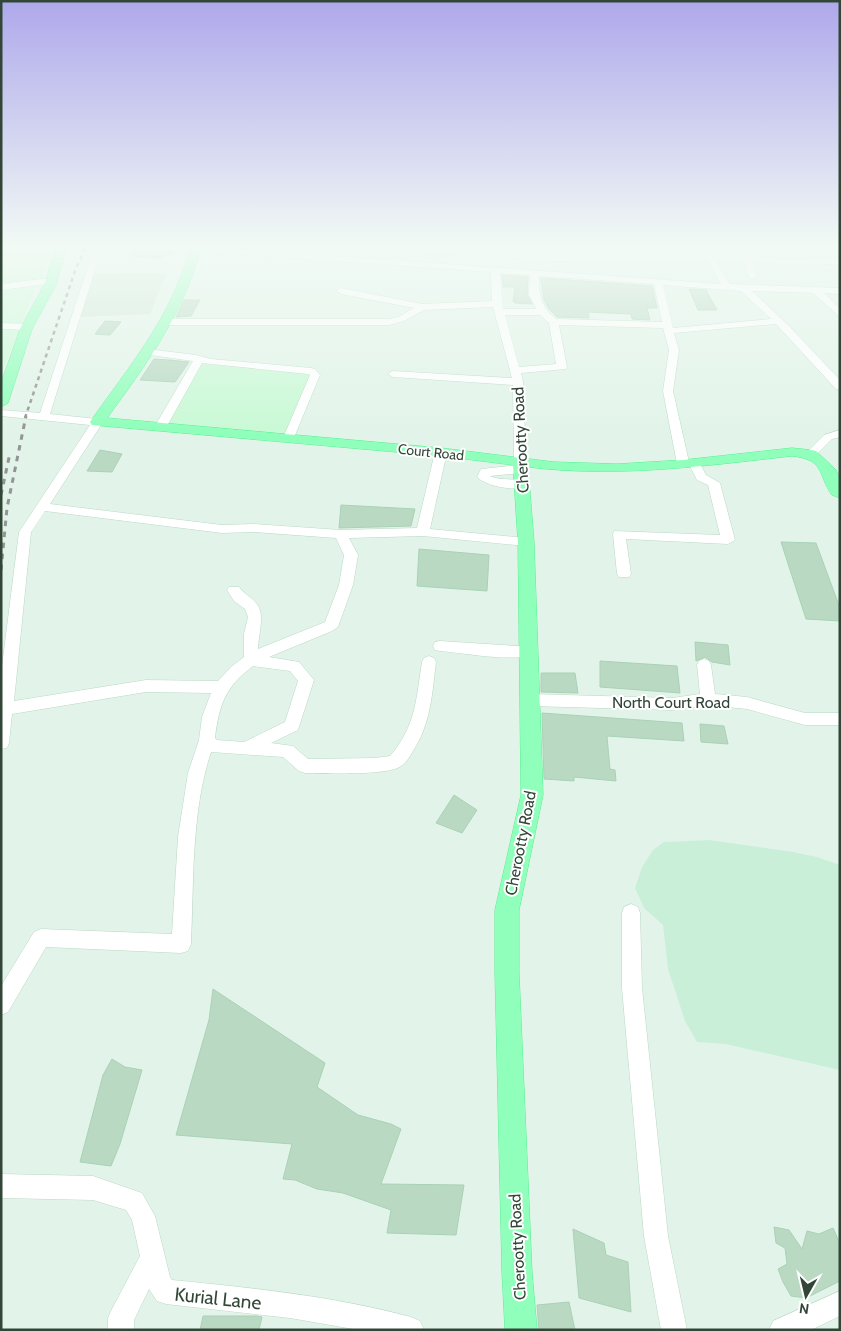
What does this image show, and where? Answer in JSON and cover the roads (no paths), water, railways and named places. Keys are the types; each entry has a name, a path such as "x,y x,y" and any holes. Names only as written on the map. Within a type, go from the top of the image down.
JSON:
{"main road":[{"path":"1,403 28,327 38,307"},
{"path":"97,422 148,352 173,307"},
{"name":"Court Road","path":"97,422 161,426 441,452 520,472 554,466 617,468 689,464 792,452 811,454"},
{"path":"811,454 829,470 839,494"},
{"name":"Cherootty Road","path":"520,472 526,542 532,795 507,910 507,983 516,1262 521,1330"}],"street":[{"path":"44,416 79,307"},
{"path":"166,322 389,322 422,307"},
{"path":"431,307 498,308 542,312"},
{"path":"540,307 542,312 554,322 668,328 778,321"},
{"path":"624,574 619,534 728,540 714,483 701,477 689,464 675,432 668,390 674,350 663,307"},
{"path":"764,307 835,377 840,387"},
{"name":"Cherootty Road","path":"498,308 518,382 520,472"},
{"path":"515,370 562,367 554,322"},
{"path":"1,326 28,327"},
{"path":"148,352 199,360 311,371 315,375 289,438"},
{"path":"161,426 199,360"},
{"path":"393,374 518,382"},
{"name":"Court Road","path":"1,413 97,422"},
{"path":"1,743 25,532 97,422"},
{"path":"811,454 839,429"},
{"path":"423,532 441,452"},
{"path":"42,507 222,529 252,528 341,534 423,532 526,542"},
{"path":"1,1006 41,938 181,944 187,836 196,773 207,740 208,725 220,687 238,668 251,660 315,630 329,627 346,585 351,555 341,534"},
{"path":"234,590 239,598 251,606 255,617 251,634 251,660"},
{"path":"440,646 514,652 528,651"},
{"path":"246,748 292,726 306,680 294,666 251,660"},
{"path":"207,740 213,746 287,751 305,766 375,765 395,762 410,745 417,728 424,704 429,662"},
{"path":"704,665 708,700"},
{"path":"4,709 146,686 220,687"},
{"name":"North Court Road","path":"530,700 672,704 708,700 747,703 805,719 840,719"},
{"path":"631,914 632,988 655,1227 674,1330"},
{"name":"Kurial Lane","path":"1,1186 93,1188 134,1201 143,1216 159,1283 166,1292 248,1300 380,1320 411,1330"},
{"path":"121,1330 121,1318 153,1257"},
{"path":"782,1330 840,1303"}],"railway":[{"path":"25,418 63,307"},
{"path":"1,570 7,508 26,416"},
{"path":"1,495 10,453"}]}
